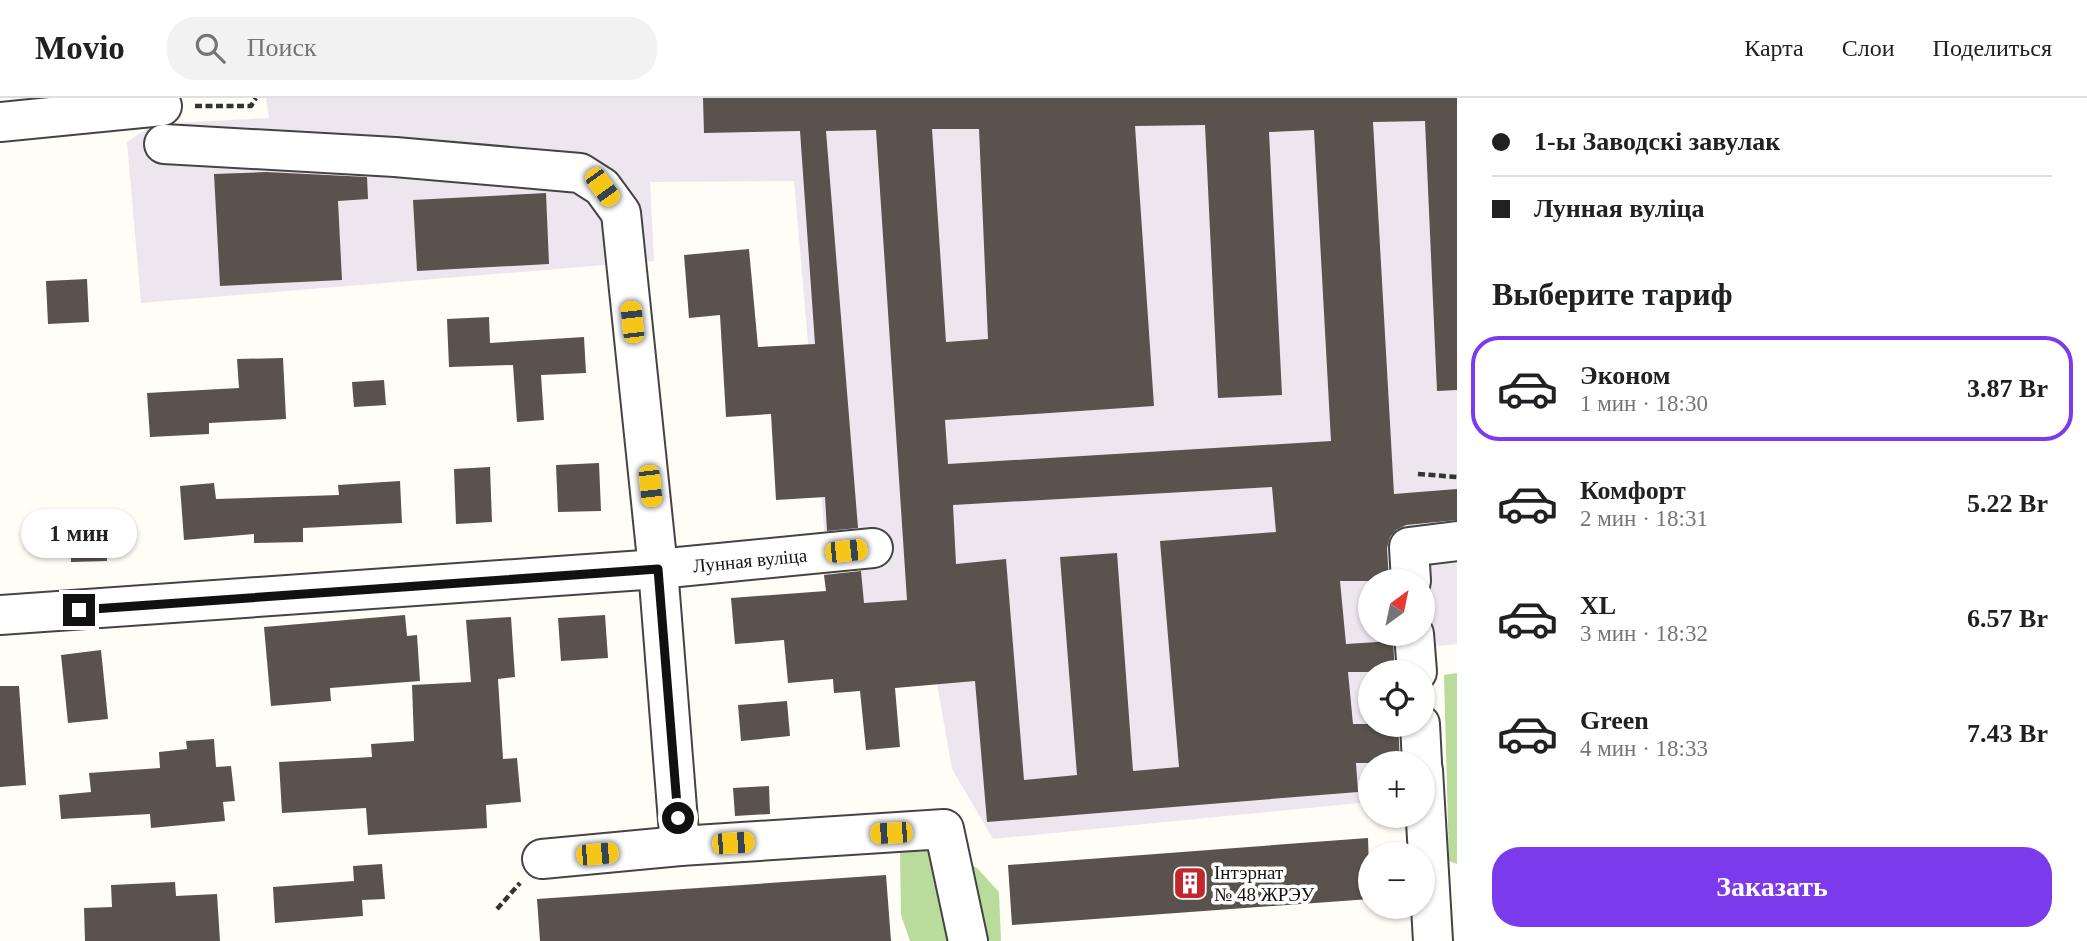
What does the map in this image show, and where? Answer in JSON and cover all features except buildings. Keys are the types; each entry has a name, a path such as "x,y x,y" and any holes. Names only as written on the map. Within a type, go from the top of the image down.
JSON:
{"street":[{"path":"0,122 162,106"},
{"path":"164,144 395,157 580,173 602,187 621,213 658,569 681,846"},
{"path":"1410,569 1409,547 1457,541"},
{"name":"Лунная вуліца","path":"0,615 658,569 873,548"},
{"path":"1426,828 1433,941"},
{"path":"542,859 681,846 944,829 968,941"}],"path":[{"path":"162,106 251,106 256,98"},
{"path":"1418,474 1457,477"}],"shaded area":[{"path":"266,98 1457,98 1457,644 1429,647 1429,660 1358,660 1358,737 1431,737 1432,751 1358,751 1358,803 993,839 952,769 937,684 834,693 824,569 825,539 794,181 650,182 654,261 141,303 127,142 154,124 269,118"}],"green space":[{"path":"1457,673 1457,864 1449,861 1444,675"},
{"path":"934,843 977,868 999,892 1001,941 910,941 901,915 900,849"}],"place":[{"name":"Інтэрнат № 48 ЖРЭУ","path":"1190,883"}],"route":[{"path":"79,610 658,569 678,818"}]}
